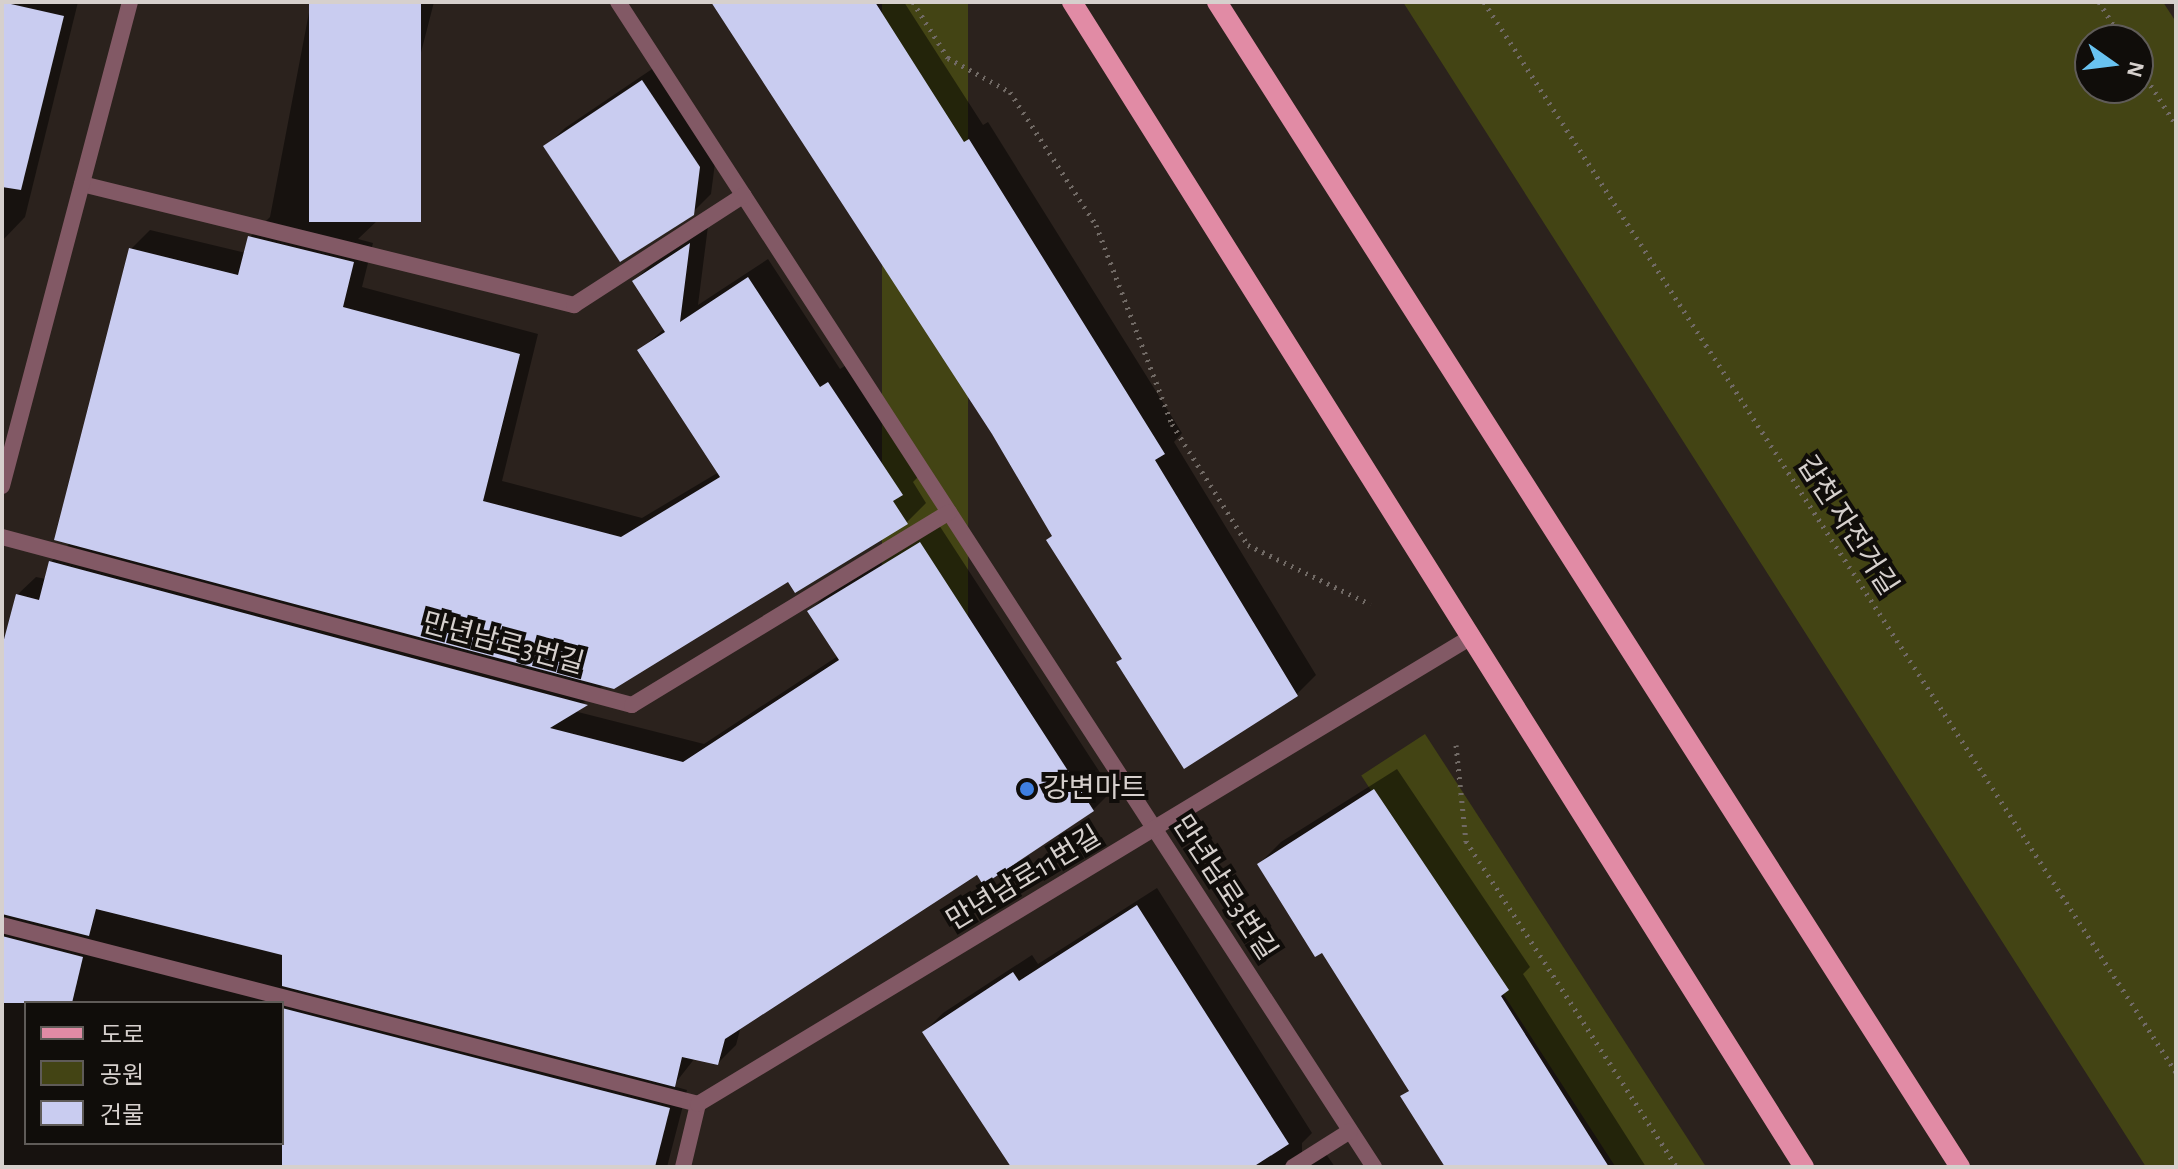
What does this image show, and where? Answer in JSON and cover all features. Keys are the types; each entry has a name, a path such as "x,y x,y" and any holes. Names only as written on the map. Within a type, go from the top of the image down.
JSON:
{"main road":[{"path":"1072,2 1804,1167"},
{"path":"1217,2 1960,1167"}],"street":[{"path":"2,486 130,2"},
{"name":"만년남로3번길","path":"618,2 1374,1167"},
{"path":"82,184 574,305 744,195"},
{"name":"만년남로3번길","path":"2,537 632,705 949,512"},
{"name":"만년남로11번길","path":"698,1104 1156,831 1471,637"},
{"path":"2,925 698,1104 683,1167"},
{"path":"1293,1167 1350,1131"}],"path":[{"path":"913,2 948,58 1010,92 1096,225 1172,424 1248,545 1370,604"},
{"name":"갑천 자전거길","path":"1484,2 2176,1072"},
{"path":"2099,2 2113,24"},
{"path":"2154,90 2176,125"},
{"path":"1456,745 1466,841 1677,1167"}],"green space":[{"path":"882,2 968,2 968,787 882,787"},
{"path":"1403,2 2163,2 2176,22 2176,1167 2146,1167"},
{"path":"1425,734 1705,1166 1616,1167 1361,775"}],"building":[{"path":"2,2 64,16 21,190 2,187"},
{"path":"309,2 421,2 421,222 309,222"},
{"path":"711,2 875,2 964,142 969,139 1165,454 1155,460 1298,696 1184,769 1116,662 1122,659 1046,540 1052,536 992,434"},
{"path":"642,80 700,167 694,215 620,262 543,146"},
{"path":"248,236 354,262 343,307 520,354 483,501 621,537 720,477 637,350 665,332 632,281 690,243 680,322 748,277 820,387 828,382 903,495 893,501 908,524 795,593 788,582 614,689 54,540 129,248 238,275"},
{"path":"920,542 1094,811 983,885 977,875 725,1039 718,1065 682,1057 675,1087 282,986 282,955 96,909 89,936 2,914 2,647 16,594 39,600 49,561 588,705 550,728 683,762 839,660 807,611"},
{"path":"1374,789 1509,990 1501,996 1609,1167 1445,1167 1400,1096 1409,1091 1322,953 1315,957 1257,864"},
{"path":"1137,905 1289,1144 1253,1167 1011,1167 922,1032 1013,972 1019,981"},
{"path":"2,936 83,957 72,1001 2,1003"},
{"path":"284,1009 670,1108 655,1167 282,1167"}],"place":[{"name":"강변마트","path":"1027,789"}]}
